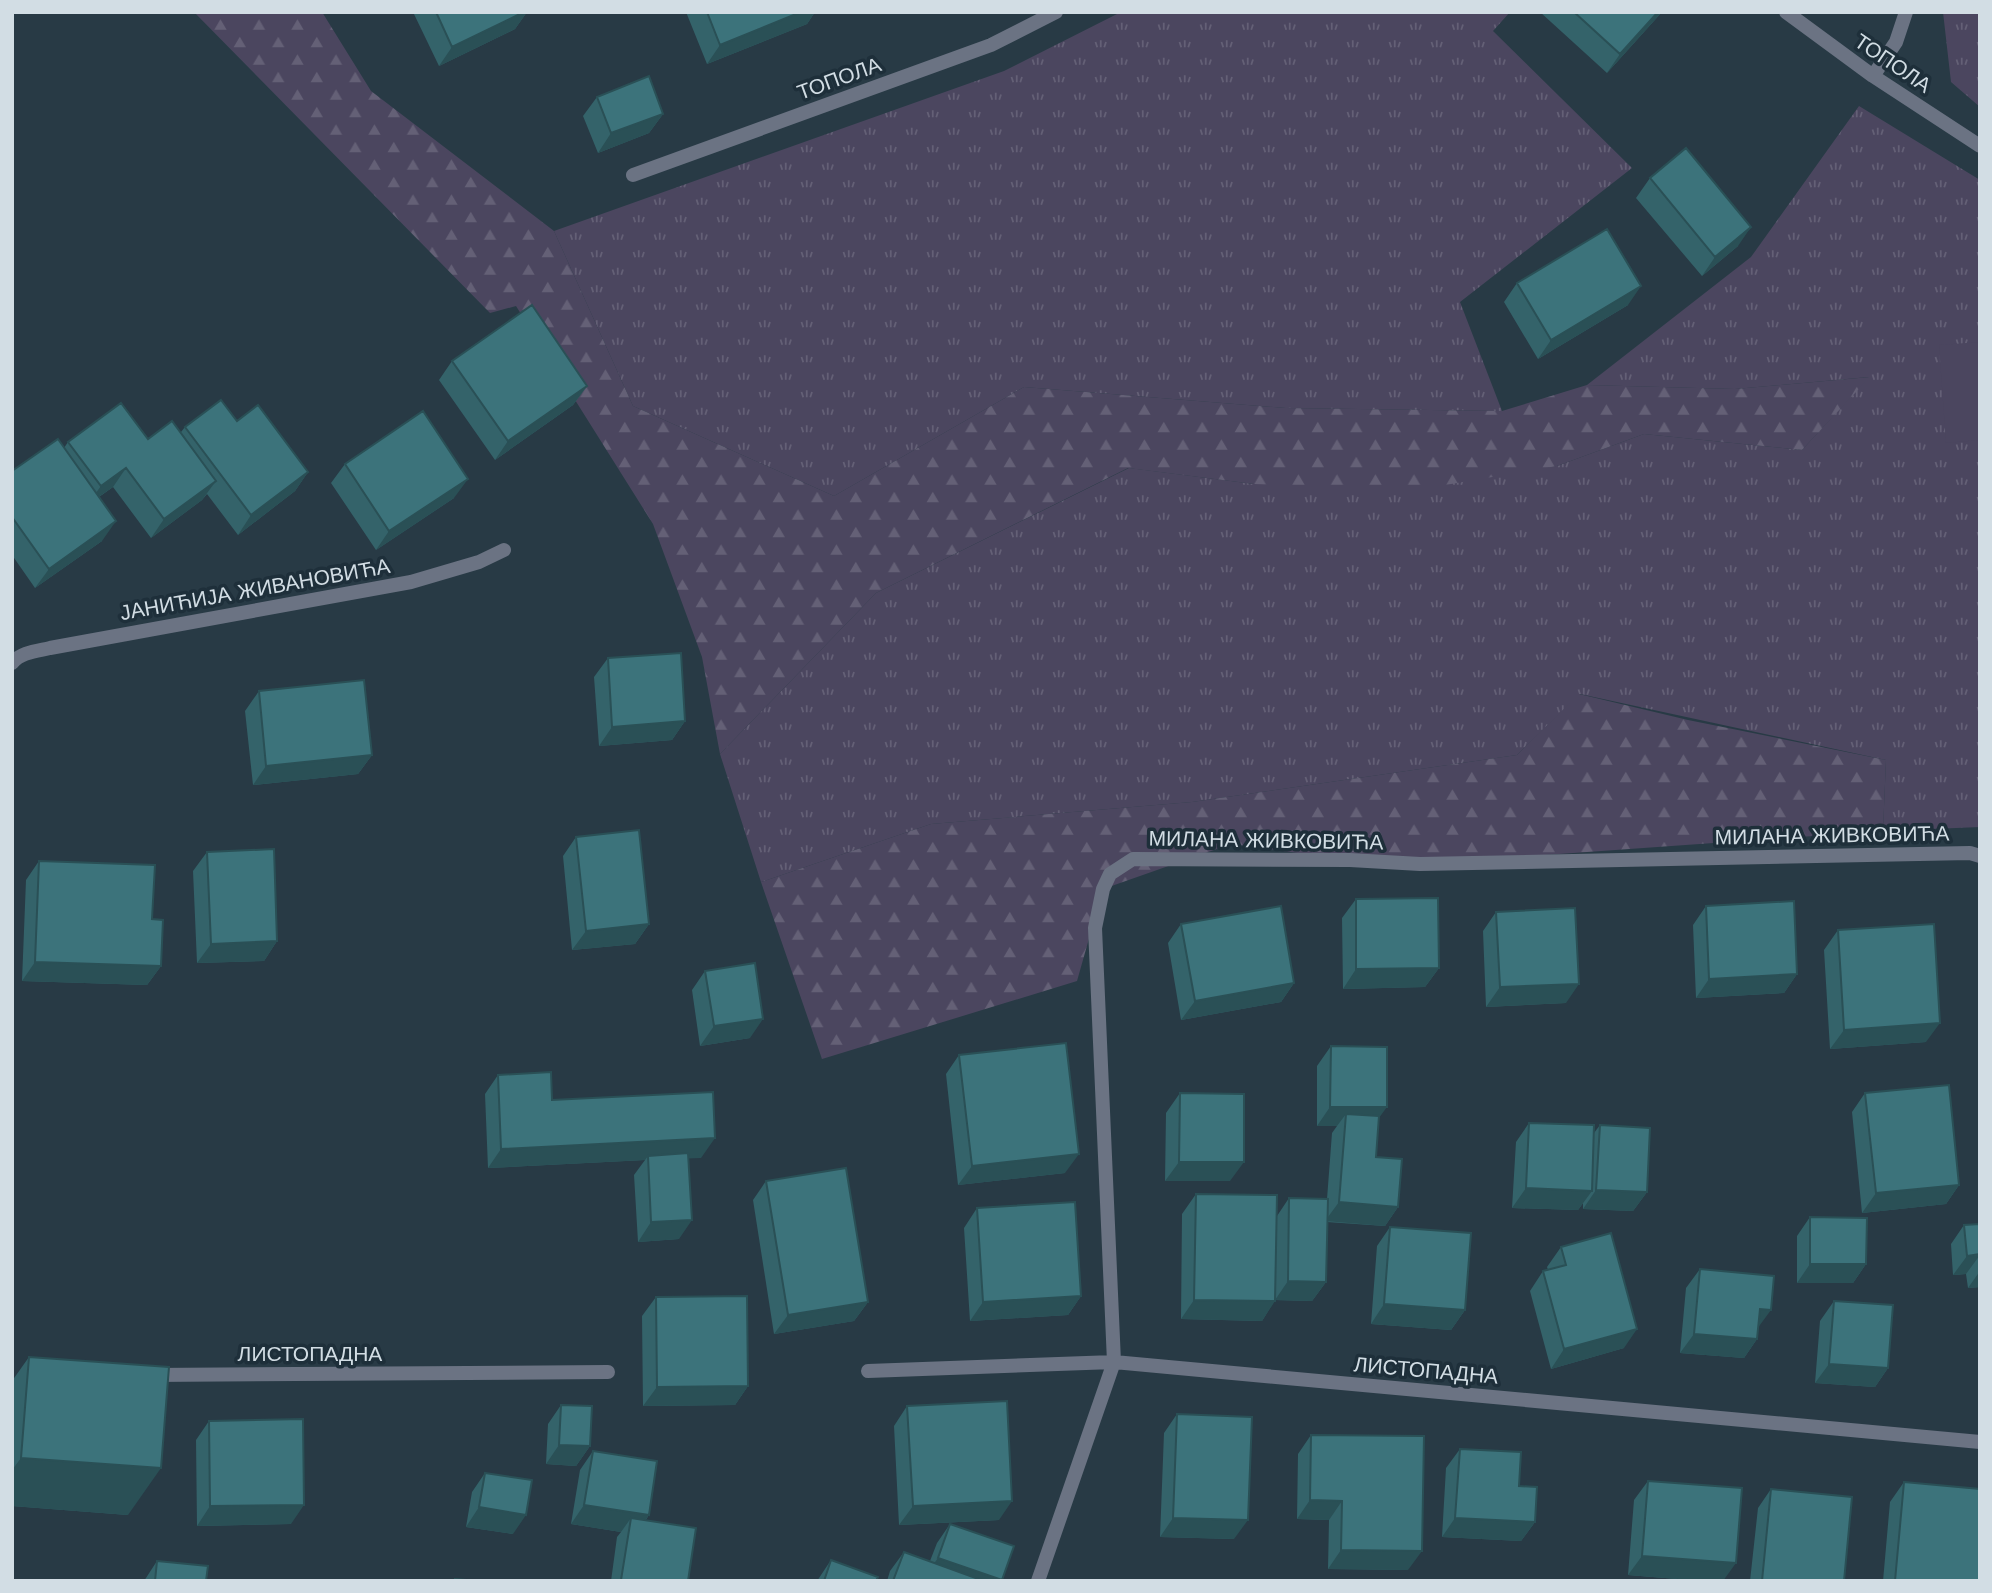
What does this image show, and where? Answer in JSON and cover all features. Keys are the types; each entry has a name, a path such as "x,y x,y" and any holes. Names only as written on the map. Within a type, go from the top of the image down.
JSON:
{"street":[{"name":"ТОПОЛА","path":"633,175 991,44 1056,12"},
{"name":"ТОПОЛА","path":"1786,12 1873,76 1980,146"},
{"path":"1873,76 1896,42 1906,12"},
{"name":"ЈАНИЋИЈА ЖИВАНОВИЋА","path":"12,663 17,658 41,650 411,582 479,562 504,550"},
{"name":"МИЛАНА ЖИВКОВИЋА","path":"1038,1581 1114,1362 1095,928 1102,889 1110,874 1132,859 1350,860 1420,864 1970,853 1980,856"},
{"name":"ЛИСТОПАДНА","path":"868,1371 1114,1362 1980,1443"},
{"name":"ЛИСТОПАДНА","path":"137,1375 608,1372"}],"green space":[{"path":"194,12 322,12 371,91 554,231 633,406 834,496 1024,387 1286,408 1502,411 1587,385 1735,389 1870,377 1802,450 1644,434 1557,466 1410,491 1254,484 1128,468 876,593 720,754 702,657 653,524 516,306 490,313"},
{"path":"1121,12 1510,12 1493,31 1632,168 1460,302 1502,411 1286,408 1024,387 834,496 633,406 554,231 1004,71"},
{"path":"1943,12 1980,12 1980,107 1951,82"},
{"path":"1859,106 1980,180 1980,827 1883,831 1886,760 1580,694 1517,755 1192,802 931,824 761,882 720,754 876,593 1129,468 1254,484 1557,466 1644,434 1802,450 1869,377 1735,389 1587,385 1751,257"},
{"path":"1980,342 1980,440 1946,443 1939,345"},
{"path":"1579,694 1688,720 1886,760 1883,831 1420,864 1350,860 1231,844 1103,889 1077,981 822,1059 761,882 931,824 1192,802 1517,755"}],"building":[{"path":"436,12 524,12 452,47"},
{"path":"707,12 801,12 720,45"},
{"path":"1574,12 1658,12 1620,54"},
{"path":"649,76 663,114 611,133 597,97"},
{"path":"1686,148 1751,227 1715,257 1650,178"},
{"path":"1607,229 1641,286 1551,340 1517,283"},
{"path":"532,305 587,386 508,441 452,361"},
{"path":"221,400 237,421 258,405 308,472 251,515 185,427"},
{"path":"121,403 148,439 172,421 216,481 164,519 126,468 101,486 68,442"},
{"path":"423,411 468,479 389,531 345,464"},
{"path":"58,439 116,521 49,569 12,517 12,471"},
{"path":"681,653 685,721 612,727 608,658"},
{"path":"364,680 372,755 266,766 259,691"},
{"path":"639,830 649,924 586,931 576,837"},
{"path":"274,849 277,941 211,944 207,852"},
{"path":"39,861 155,865 152,919 163,920 161,966 35,962"},
{"path":"1438,898 1439,968 1356,969 1356,899"},
{"path":"1794,901 1797,974 1709,979 1706,906"},
{"path":"1281,906 1294,983 1195,1001 1181,924"},
{"path":"1575,908 1579,984 1500,987 1496,912"},
{"path":"1934,924 1940,1023 1844,1030 1838,930"},
{"path":"755,963 763,1019 714,1026 705,971"},
{"path":"1066,1043 1079,1154 972,1166 959,1055"},
{"path":"1331,1046 1387,1047 1387,1107 1330,1107"},
{"path":"551,1072 552,1100 713,1092 715,1138 501,1149 498,1075"},
{"path":"1949,1085 1959,1185 1876,1193 1865,1093"},
{"path":"1180,1093 1244,1094 1244,1162 1179,1162"},
{"path":"1346,1114 1379,1116 1376,1157 1402,1159 1398,1207 1339,1202"},
{"path":"1529,1123 1594,1125 1592,1191 1526,1188"},
{"path":"1600,1125 1650,1128 1647,1192 1596,1190"},
{"path":"688,1153 692,1220 651,1222 648,1156"},
{"path":"846,1168 868,1302 788,1315 766,1181"},
{"path":"1196,1194 1277,1195 1275,1301 1194,1300"},
{"path":"1289,1198 1328,1199 1326,1282 1288,1281"},
{"path":"1075,1202 1081,1296 983,1302 977,1208"},
{"path":"1810,1217 1867,1218 1866,1264 1810,1264"},
{"path":"1980,1224 1980,1254 1967,1256 1964,1225"},
{"path":"1390,1227 1471,1233 1465,1310 1384,1304"},
{"path":"1611,1233 1637,1329 1564,1349 1543,1271 1566,1265 1561,1247"},
{"path":"1700,1269 1774,1276 1771,1310 1760,1309 1757,1339 1694,1334"},
{"path":"747,1296 748,1386 657,1387 656,1297"},
{"path":"1834,1301 1893,1305 1888,1368 1829,1364"},
{"path":"29,1357 169,1367 161,1468 21,1458"},
{"path":"1007,1401 1012,1501 913,1506 907,1406"},
{"path":"561,1405 592,1406 590,1446 559,1445"},
{"path":"1177,1414 1252,1417 1248,1520 1173,1518"},
{"path":"303,1419 304,1505 210,1506 209,1421"},
{"path":"1311,1435 1424,1436 1422,1551 1341,1550 1342,1501 1310,1500"},
{"path":"1460,1449 1521,1452 1519,1486 1537,1487 1535,1522 1455,1518"},
{"path":"593,1451 657,1461 649,1515 584,1505"},
{"path":"485,1473 532,1480 526,1515 479,1507"},
{"path":"1648,1481 1742,1488 1736,1563 1642,1556"},
{"path":"1904,1482 1980,1489 1980,1581 1895,1581"},
{"path":"1771,1489 1852,1497 1844,1581 1762,1581"},
{"path":"631,1518 696,1528 688,1581 621,1580"},
{"path":"950,1524 1014,1546 1002,1580 938,1558"},
{"path":"904,1552 984,1581 893,1581"},
{"path":"831,1560 878,1577 876,1581 824,1581"},
{"path":"157,1561 208,1566 206,1581 155,1581"}]}
